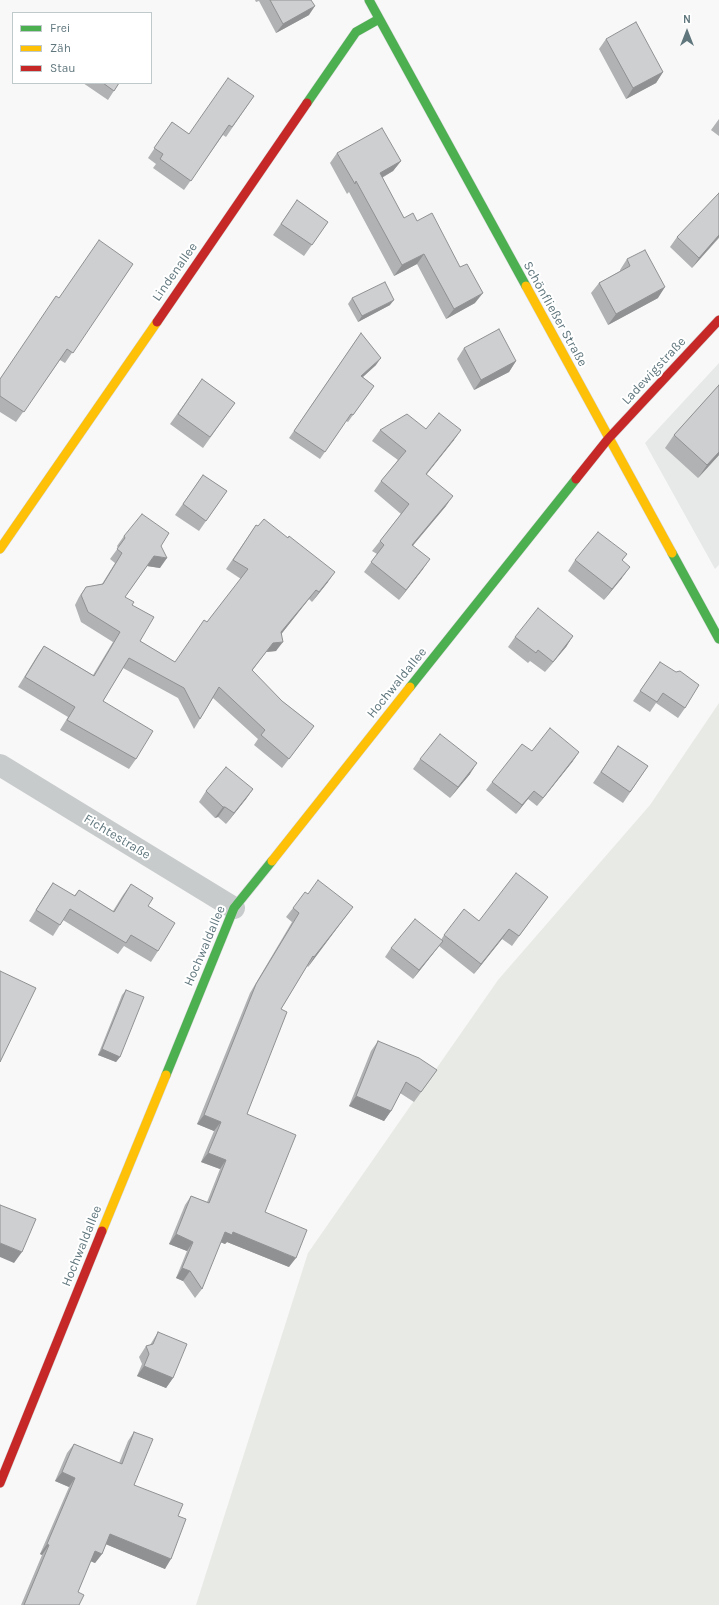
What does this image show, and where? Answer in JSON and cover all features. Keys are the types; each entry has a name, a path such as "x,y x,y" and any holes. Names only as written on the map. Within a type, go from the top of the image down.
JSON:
{"street":[{"name":"Schönfließer Straße","path":"369,0 608,439 719,639"},
{"name":"Lindenallee","path":"0,549 356,32 379,18"},
{"name":"Ladewigstraße","path":"608,439 719,320"},
{"name":"Hochwaldallee","path":"0,1483 234,908 608,439"},
{"name":"Fichtestraße","path":"0,765 234,908"}],"shaded area":[{"path":"719,363 719,565 715,569 645,443"},
{"path":"719,703 719,1605 196,1605 308,1253 498,980 650,805"}],"building":[{"path":"270,0 311,0 315,6 283,24"},
{"path":"636,22 663,72 633,88 606,39"},
{"path":"228,78 254,96 232,127 229,125 191,181 160,159 163,154 154,148 172,122 189,134"},
{"path":"104,84 118,84 114,91"},
{"path":"382,128 401,161 380,173 404,218 413,213 417,221 432,213 460,267 467,264 483,293 454,309 424,254 402,265 356,181 355,184 337,153"},
{"path":"719,193 719,235 699,258 677,237"},
{"path":"297,200 328,222 312,245 281,224"},
{"path":"99,240 133,264 73,353 67,349 24,412 0,396 0,379 56,296 59,298"},
{"path":"645,250 665,287 616,314 599,283 630,266 627,259"},
{"path":"385,282 394,300 362,316 352,298"},
{"path":"499,329 516,361 481,380 464,348"},
{"path":"361,333 381,358 361,376 374,386 353,415 351,414 325,452 294,431"},
{"path":"202,379 235,403 210,437 178,414"},
{"path":"719,385 719,452 707,465 674,435"},
{"path":"439,413 461,430 426,474 453,496 412,545 430,559 406,590 371,562 384,545 380,541 409,504 381,481 406,451 380,430 407,414 426,429"},
{"path":"203,475 227,491 206,521 183,504"},
{"path":"142,514 169,533 161,546 167,558 154,556 125,597 134,602 132,605 154,617 140,641 175,662 204,620 207,622 248,569 233,560 256,525 258,526 264,519 288,538 289,536 335,572 319,592 316,590 281,632 283,642 273,643 252,670 282,701 314,726 289,759 261,735 265,730 219,687 200,719 184,688 129,658 103,701 153,731 136,759 67,720 75,707 25,677 44,646 94,676 120,632 88,612 81,595 86,587 103,584 122,553 117,549 125,538 124,536"},
{"path":"598,532 627,554 622,560 630,567 612,589 575,560"},
{"path":"538,608 573,636 553,662 538,650 536,653 515,637"},
{"path":"660,662 676,672 680,671 699,685 685,708 663,693 657,702 640,691"},
{"path":"550,728 579,752 543,798 534,791 522,805 492,782 522,744 532,751"},
{"path":"440,734 477,763 458,787 420,759"},
{"path":"618,746 648,766 630,792 601,772"},
{"path":"226,767 253,789 234,813 223,807 206,791"},
{"path":"516,873 548,897 519,936 509,929 481,964 444,935 464,909 479,921"},
{"path":"318,880 353,907 314,957 313,956 281,1009 287,1012 247,1114 296,1135 265,1212 307,1230 296,1258 233,1232 232,1235 225,1232 202,1289 190,1271 182,1268 193,1242 176,1234 191,1196 209,1203 226,1160 208,1153 221,1122 204,1115 256,984 299,913 293,908 305,892 308,894"},
{"path":"53,883 75,896 79,890 114,912 131,884 153,898 148,906 175,923 158,951 131,935 126,943 70,909 60,925 36,910"},
{"path":"415,919 443,941 419,970 391,948"},
{"path":"0,971 36,988 0,1062"},
{"path":"126,990 144,997 120,1057 102,1049"},
{"path":"378,1041 419,1058 437,1070 421,1092 406,1082 391,1111 356,1096"},
{"path":"0,1205 36,1219 22,1252 0,1243"},
{"path":"158,1332 187,1344 173,1378 144,1366 149,1354 146,1346 153,1344"},
{"path":"134,1432 153,1439 134,1485 183,1504 178,1516 186,1519 171,1559 110,1534 102,1554 95,1551 78,1592 84,1595 79,1605 24,1605 49,1545 47,1544 75,1478 62,1472 74,1444 122,1464"}],"traffic: fast":[{"path":"369,0 526,286"},
{"path":"307,103 356,32 379,19"},
{"path":"410,687 576,479"},
{"path":"672,553 719,639"},
{"path":"166,1075 234,908 272,861"}],"traffic: slow":[{"path":"526,286 672,553"},
{"path":"0,549 157,322"},
{"path":"272,861 410,687"},
{"path":"102,1231 166,1075"}],"traffic: jam":[{"path":"157,322 307,103"},
{"path":"576,479 608,439 719,320"},
{"path":"0,1483 102,1231"}]}
